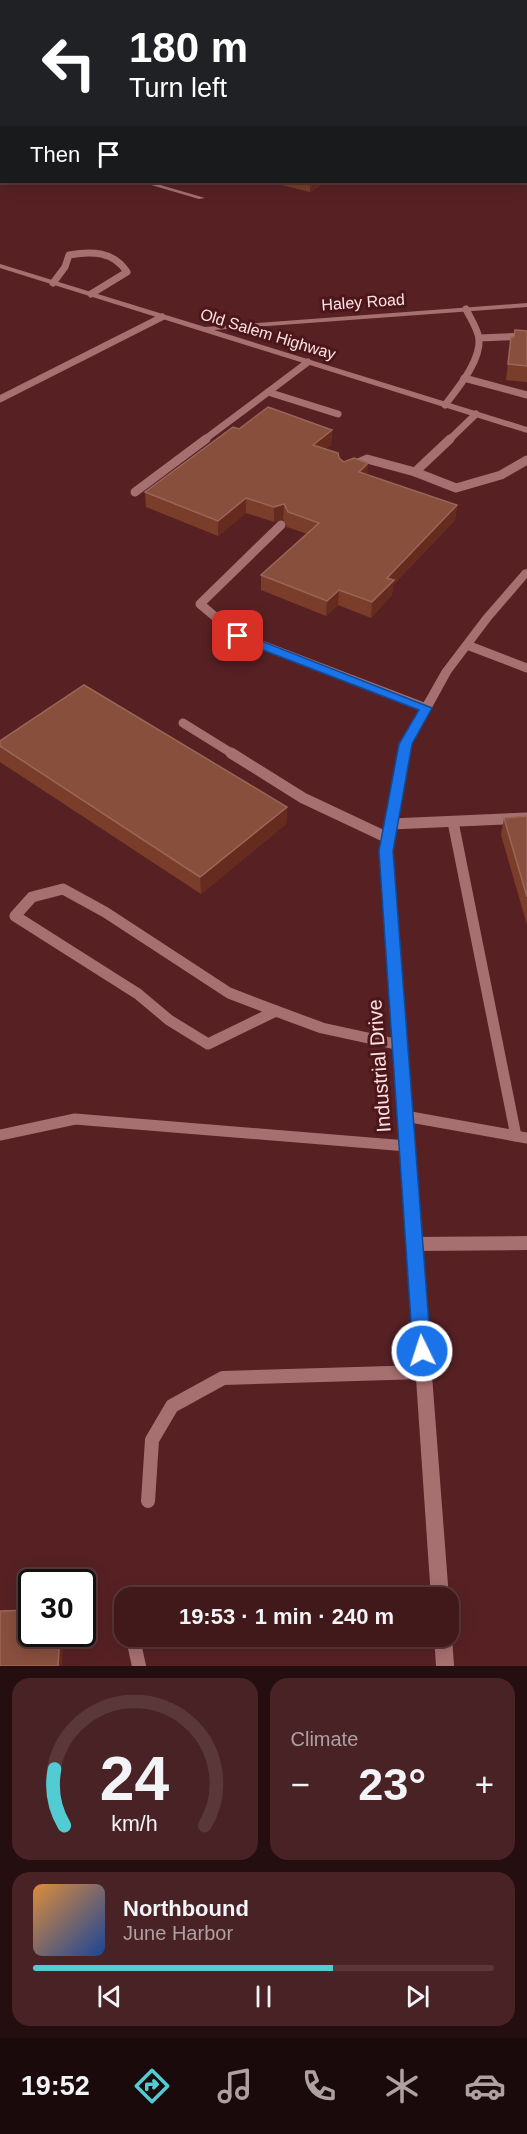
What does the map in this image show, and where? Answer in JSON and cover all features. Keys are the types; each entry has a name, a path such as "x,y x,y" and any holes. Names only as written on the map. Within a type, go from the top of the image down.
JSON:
{"street":[{"path":"148,183 201,198"},
{"name":"Old Salem Highway","path":"0,266 527,430"},
{"name":"Haley Road","path":"201,329 527,304"},
{"name":"Industrial Drive","path":"439,1587 386,851 406,744 446,672 527,572"},
{"path":"444,1647 445,1666"}],"lane":[{"path":"53,283 65,267 69,255 85,252 110,255 122,263 127,272 91,294"},
{"path":"445,405 464,378 480,345 466,309"},
{"path":"0,399 162,316"},
{"path":"479,338 527,336"},
{"path":"135,492 308,362"},
{"path":"464,378 527,395"},
{"path":"268,392 338,414"},
{"path":"415,472 476,414"},
{"path":"344,470 367,459 415,472 456,488 501,475 527,460"},
{"path":"281,525 201,604 238,636 426,708"},
{"path":"467,645 527,668"},
{"path":"183,723 303,798 390,831 453,822 527,818"},
{"path":"405,1116 521,1137 453,822"},
{"path":"278,1010 208,1044 169,1020 138,994 15,916 32,897 63,889 105,912 229,993 278,1010 322,1028 400,1045"},
{"path":"0,1135 75,1119 407,1146"},
{"path":"414,1244 527,1243"},
{"path":"148,1501 152,1440 172,1406 223,1378 423,1372"},
{"path":"135,1648 139,1666"}],"building":[{"path":"515,330 527,331 527,366 508,364 511,337 514,337"},
{"path":"268,407 332,430 313,445 338,453 339,458 344,462 354,458 368,463 359,472 457,505 387,578 394,580 372,602 339,590 327,601 261,575 319,523 288,512 284,504 274,507 246,498 218,521 145,492 233,427 239,429"},
{"path":"84,685 287,807 200,877 0,746 0,741"},
{"path":"527,816 527,897 504,818"},
{"path":"18,1610 18,1647 59,1647 58,1666 0,1666 0,1611"}],"route":[{"path":"238,636 426,708 406,744 386,851 422,1351"}]}
